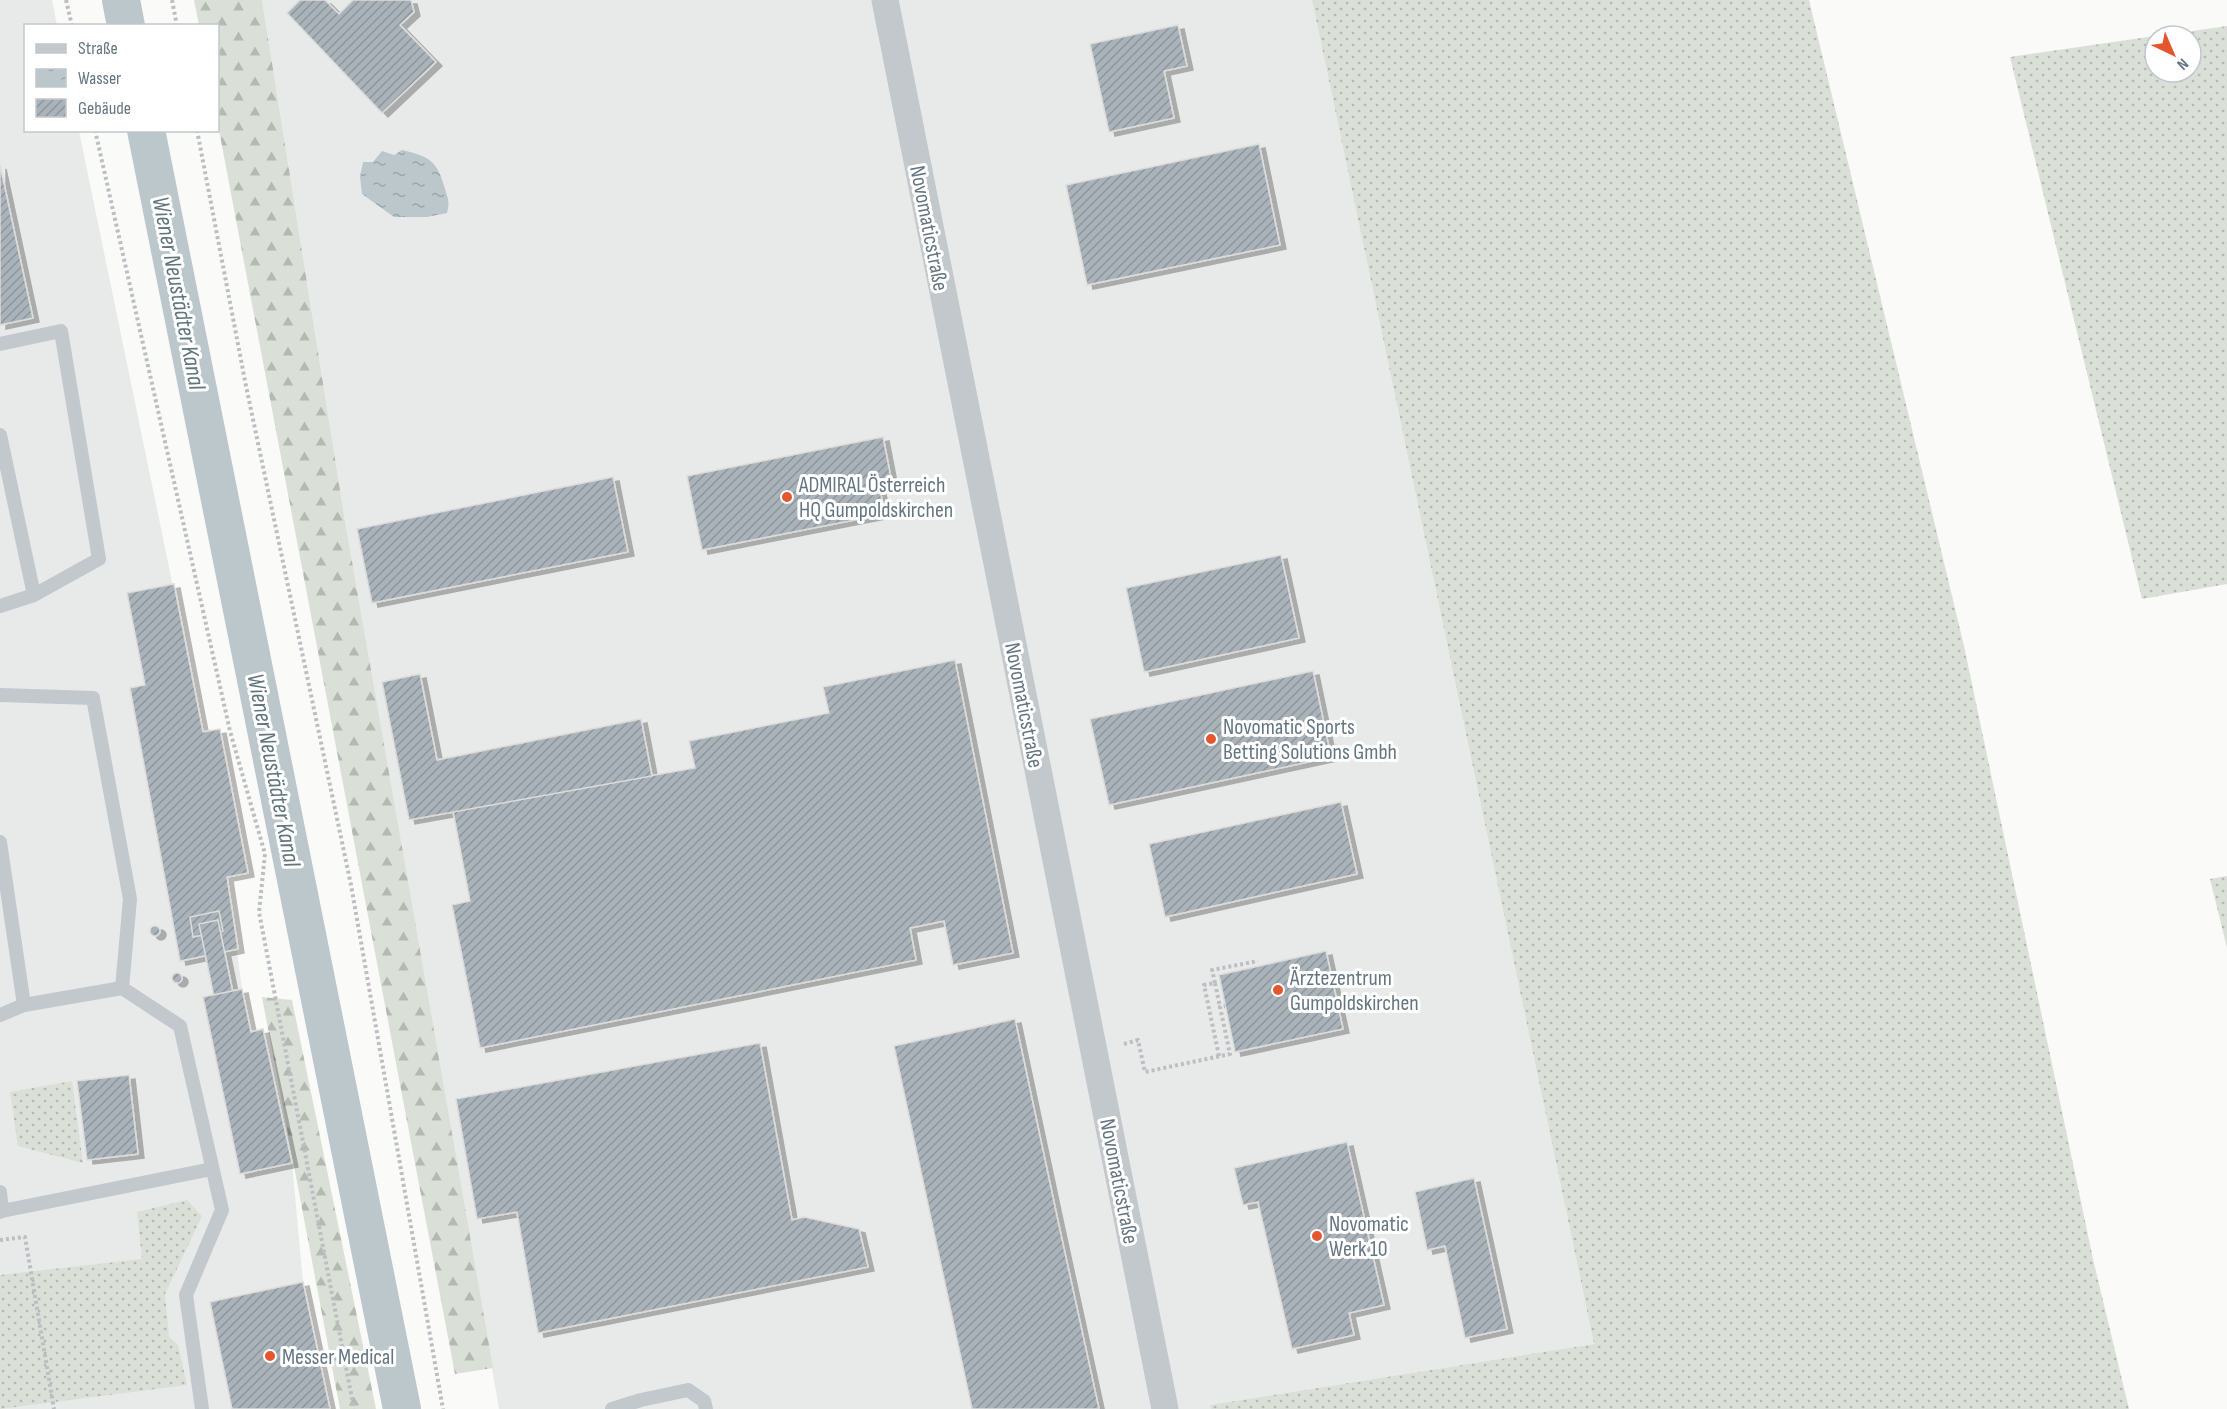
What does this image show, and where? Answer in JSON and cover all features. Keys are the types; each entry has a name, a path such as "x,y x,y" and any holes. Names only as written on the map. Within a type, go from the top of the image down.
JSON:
{"street":[{"name":"Novomaticstraße","path":"885,0 1165,1409"}],"lane":[{"path":"0,344 61,331 99,559 34,595 0,606"},
{"path":"0,435 34,595"},
{"path":"0,695 93,698 130,899 122,988"},
{"path":"0,842 24,1005"},
{"path":"0,1015 24,1005 122,988 180,1026 222,1210 186,1295 202,1409"},
{"path":"0,1192 1,1211 212,1169"},
{"path":"612,1409 688,1390 704,1401 706,1409"}],"path":[{"path":"66,0 72,24"},
{"path":"172,0 177,24"},
{"path":"95,132 230,731 265,854 259,912 354,1409"},
{"path":"197,132 246,386 351,885 443,1409"},
{"path":"1119,1045 1138,1040 1145,1072 1230,1054 1212,970 1258,961"},
{"path":"1215,983 1204,985 1219,1056"},
{"path":"1220,1007 1226,1006"},
{"path":"0,1240 25,1238 54,1409"}],"shaded area":[{"path":"0,0 52,0 57,24 24,24 24,132 79,132 203,732 220,729 248,873 227,877 242,989 251,1031 263,1029 292,1163 303,1282 330,1409 0,1409"},
{"path":"262,0 1312,0 1594,1344 1211,1405 1211,1409 499,1409 345,521"}],"green space":[{"path":"194,0 262,0 345,521 493,1368 455,1374 219,130 219,24 199,24"},
{"path":"1312,0 1809,0 1964,646 2093,1259 2129,1409 1211,1409 1210,1405 1594,1344"},
{"path":"2227,26 2227,584 2142,599 2010,57 2143,38 2143,84 2203,84 2203,29"},
{"path":"2227,876 2227,948 2210,879"},
{"path":"262,997 292,1000 376,1409 340,1409"},
{"path":"72,1081 83,1163 18,1146 10,1092"},
{"path":"187,1200 202,1216 165,1294 169,1337 178,1345 187,1385 0,1409 0,1275 142,1259 137,1212"}],"water":[{"path":"402,150 420,155 436,166 448,198 447,213 427,217 394,217 362,194 360,177 363,162 373,162 382,151 394,155"}],"building":[{"path":"300,0 325,0 339,14 353,0 411,0 414,12 400,25 436,62 382,113 287,13"},
{"path":"1178,25 1187,66 1164,71 1174,118 1109,132 1090,44"},
{"path":"1259,144 1280,245 1087,285 1066,185"},
{"path":"0,165 33,318 0,325"},
{"name":"ADMIRAL Österreich HQ Gumpoldskirchen","path":"883,437 891,478 878,481 885,514 702,550 687,476"},
{"path":"613,477 628,552 372,603 357,529"},
{"path":"1281,555 1299,638 1144,672 1126,588"},
{"path":"174,584 203,732 220,729 248,873 227,877 238,949 180,961 130,688 145,685 127,593"},
{"path":"955,660 1013,953 953,965 944,921 910,928 916,960 480,1048 452,905 470,901 453,811 695,768 689,741 829,713 823,687"},
{"name":"Novomatic Sports Betting Solutions Gmbh","path":"1313,671 1331,757 1109,805 1090,719"},
{"path":"420,674 437,760 641,719 652,776 409,820 382,682"},
{"path":"1341,802 1357,874 1165,917 1149,844"},
{"path":"219,911 223,931 193,937 190,917"},
{"path":"218,920 239,1022 220,1026 199,924"},
{"path":"155,926 160,931 155,936 150,931"},
{"name":"Ärztezentrum Gumpoldskirchen","path":"1326,951 1343,1029 1235,1052 1219,975"},
{"path":"177,973 182,978 177,983 172,978"},
{"path":"242,989 251,1032 263,1029 292,1163 240,1174 203,997"},
{"path":"1015,1019 1099,1409 972,1409 894,1046"},
{"path":"760,1043 792,1220 804,1217 859,1229 868,1267 538,1333 517,1212 477,1219 456,1099"},
{"path":"129,1075 138,1154 87,1160 77,1081"},
{"name":"Novomatic Werk 10","path":"1347,1142 1384,1305 1349,1313 1354,1335 1292,1349 1258,1202 1243,1205 1234,1168"},
{"path":"1474,1178 1507,1329 1465,1338 1445,1246 1427,1250 1415,1192"},
{"name":"Messer Medical","path":"303,1282 330,1409 232,1409 210,1302"}],"waterway":[{"name":"Wiener Neustädter Kanal","path":"121,0 126,24"},
{"name":"Wiener Neustädter Kanal","path":"146,132 402,1409"}],"place":[{"name":"ADMIRAL Österreich HQ Gumpoldskirchen","path":"787,497"},
{"name":"Novomatic Sports Betting Solutions Gmbh","path":"1211,739"},
{"name":"Ärztezentrum Gumpoldskirchen","path":"1278,990"},
{"name":"Novomatic Werk 10","path":"1317,1236"},
{"name":"Messer Medical","path":"270,1356"}]}
